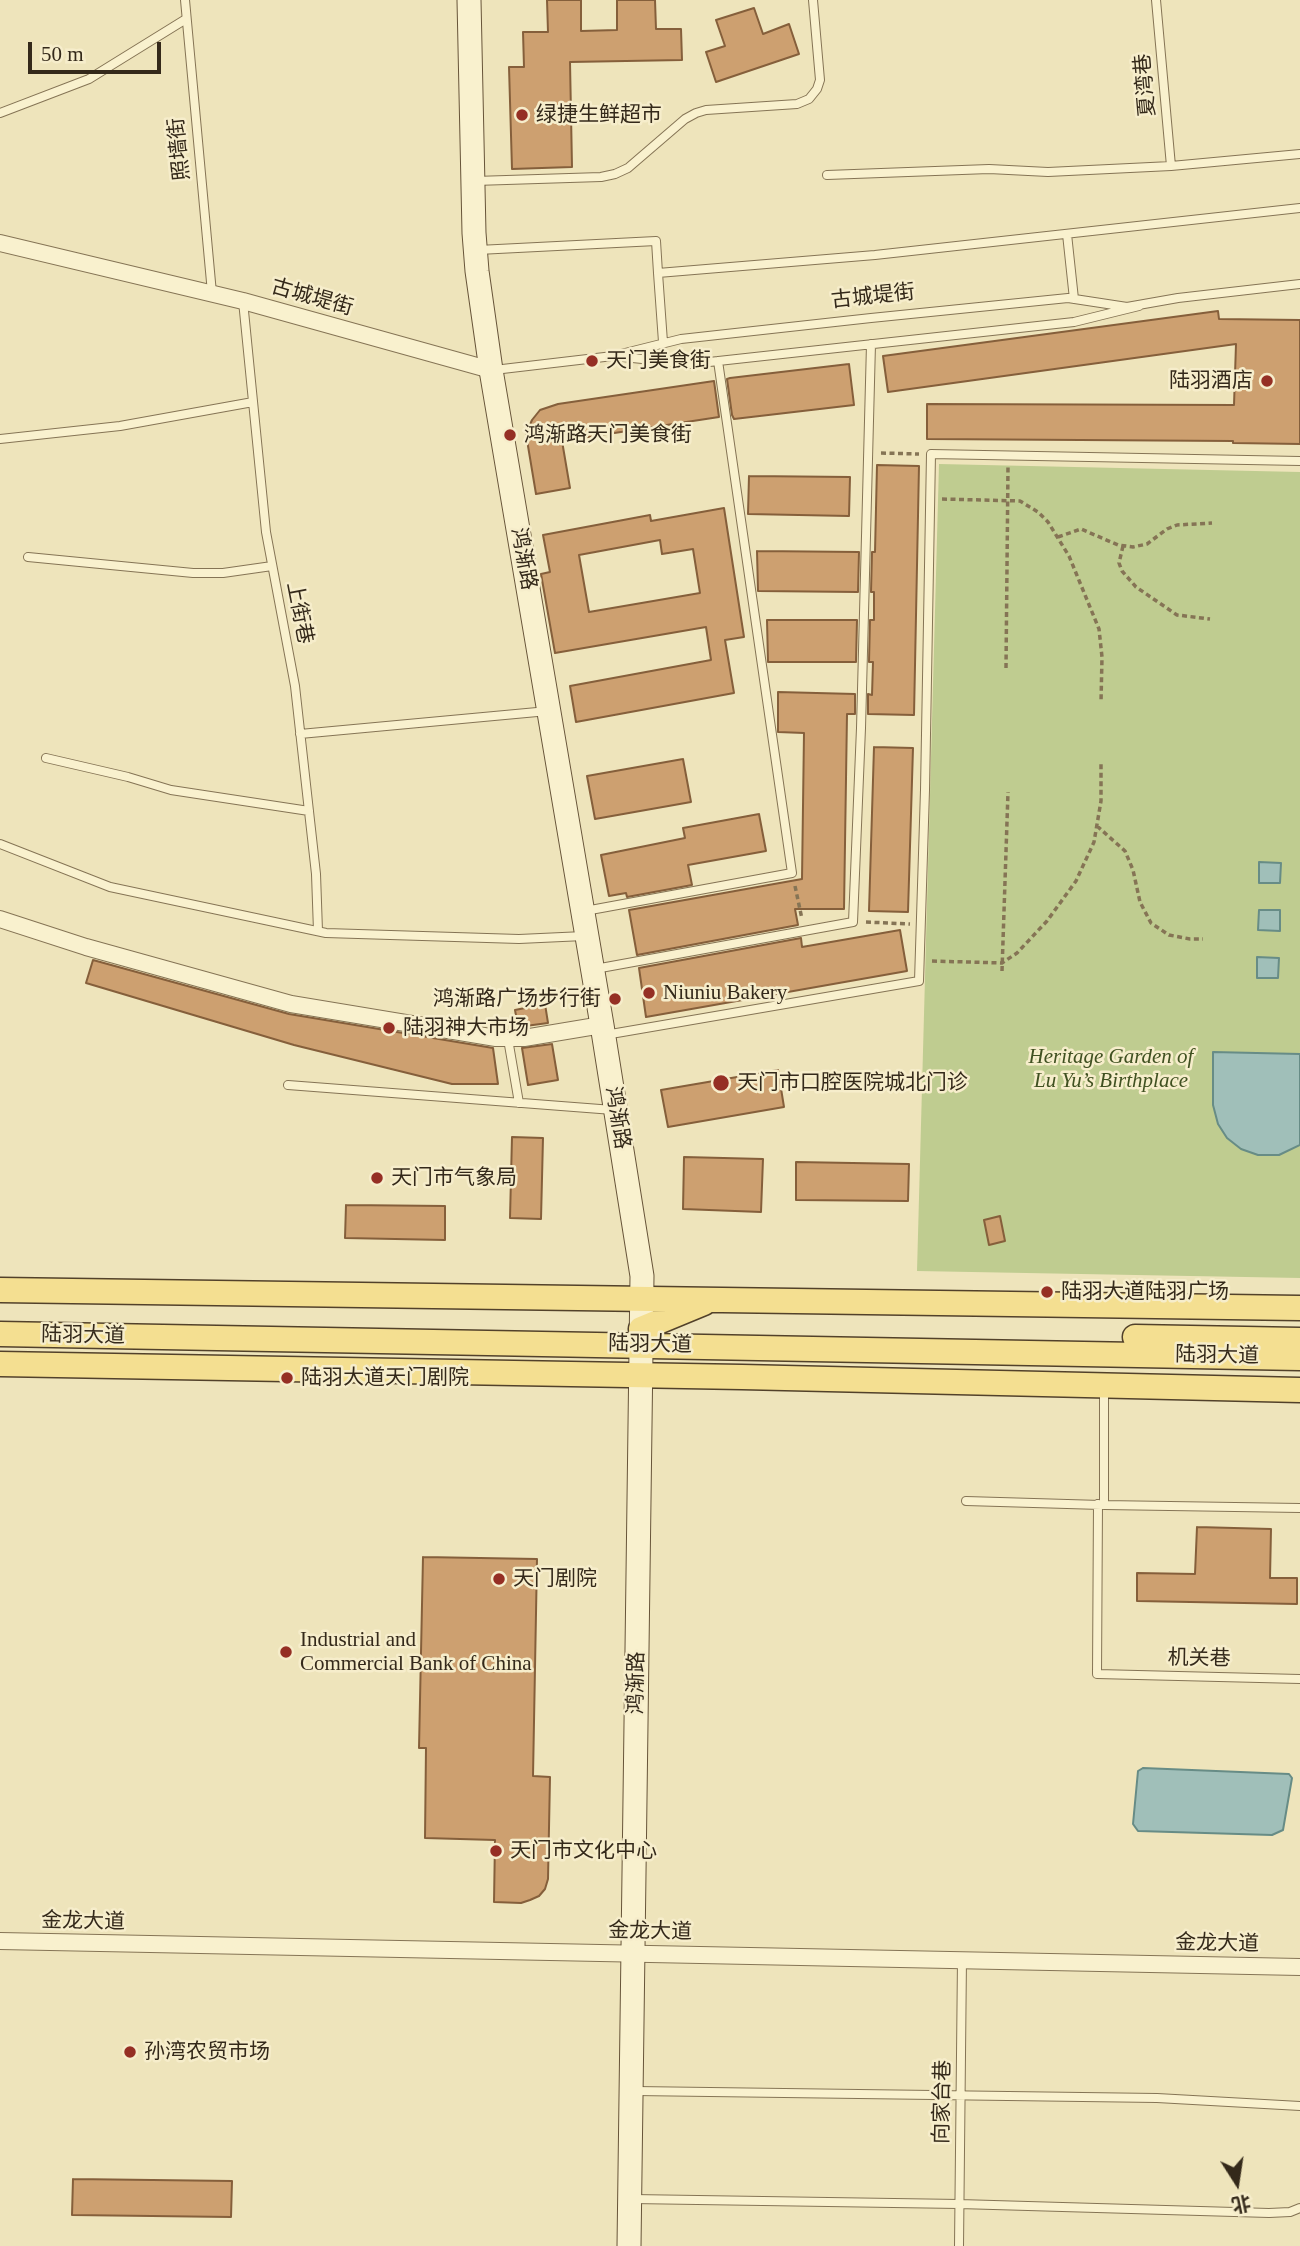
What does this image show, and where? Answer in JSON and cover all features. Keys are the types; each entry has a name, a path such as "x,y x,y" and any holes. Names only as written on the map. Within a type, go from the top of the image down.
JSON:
{"main road":[{"path":"0,1290 1300,1308"},
{"path":"642,1337 714,1299"},
{"path":"1266,1308 1300,1329"},
{"name":"陆羽大道","path":"0,1318 1300,1358"},
{"name":"陆羽大道","path":"0,1334 1300,1340"},
{"path":"642,1337 742,1377"},
{"path":"0,1364 1300,1390"}],"street":[{"name":"鸿渐路","path":"469,0 475,250 491,370 639,1254 642,1375 629,2246"},
{"name":"古城堤街","path":"0,243 243,301 491,370"},
{"path":"0,919 86,947 291,1004 508,1039 603,1030"},
{"name":"金龙大道","path":"0,1941 1300,1967"}],"lane":[{"name":"照墙街","path":"185,0 212,294"},
{"path":"473,181 601,177 615,174 628,168 685,119 696,113 706,110 797,104 809,99 820,80 813,0"},
{"name":"夏湾巷","path":"1156,0 1171,166"},
{"path":"0,113 89,79 186,19"},
{"path":"827,175 989,169 1048,172 1171,166 1300,154"},
{"path":"658,273 875,255 1300,208"},
{"path":"1067,234 1074,299"},
{"path":"475,250 656,241 663,342"},
{"name":"古城堤街","path":"613,356 680,364 718,361 1074,321 1178,298 1300,284"},
{"name":"古城堤街","path":"491,370 613,356 663,342 1074,299 1127,307 1139,306"},
{"name":"上街巷","path":"243,301 266,532 295,686 316,874 318,931"},
{"path":"593,970 853,922 870,452 871,344"},
{"path":"583,911 792,873 718,361"},
{"path":"0,439 120,426 253,402"},
{"path":"603,1030 919,981 931,454 1300,461"},
{"path":"28,557 193,573 223,573 272,566"},
{"path":"300,734 549,711"},
{"path":"46,758 171,790 309,811"},
{"path":"0,844 110,887 318,931 519,939 587,935"},
{"path":"508,1039 519,1103"},
{"path":"288,1085 616,1111"},
{"path":"1101,1505 1104,1387"},
{"path":"966,1501 1300,1508"},
{"name":"机关巷","path":"1101,1505 1097,1674 1300,1679"},
{"name":"向家台巷","path":"959,2246 962,1959"},
{"path":"631,2091 1157,2098 1300,2106"},
{"path":"630,2199 959,2204 1269,2213 1290,2212 1300,2208"}],"path":[{"path":"870,452 931,454"},
{"path":"1006,668 1008,456"},
{"path":"931,499 1020,501 1038,512 1069,556 1099,629 1102,643 1101,702"},
{"path":"1058,537 1081,529 1123,546 1133,547 1146,544 1177,525 1212,523"},
{"path":"1123,546 1119,563 1122,571 1136,587 1177,615 1210,618"},
{"path":"920,960 1002,963 1031,939 1063,902 1085,863 1097,826 1101,802 1101,764"},
{"path":"1002,971 1007,792"},
{"path":"1097,826 1125,851 1133,870 1140,902 1151,923 1169,934 1203,939"},
{"path":"792,873 804,931"},
{"path":"853,922 921,924"}],"green space":[{"name":"Heritage Garden of Lu Yu’s Birthplace","path":"939,464 1300,472 1300,1278 917,1271"}],"water":[{"path":"1259,862 1281,863 1280,883 1259,883"},
{"path":"1259,910 1280,910 1280,931 1258,930"},
{"path":"1257,957 1279,958 1278,978 1257,978"},
{"path":"1213,1052 1300,1054 1300,1145 1279,1155 1258,1155 1241,1149 1227,1138 1218,1124 1213,1105"},
{"path":"1143,1768 1289,1774 1292,1778 1283,1830 1272,1835 1138,1831 1133,1824 1138,1771"}],"building":[{"path":"547,0 581,0 581,31 617,30 617,0 655,0 656,29 681,29 682,60 570,62 572,167 512,169 509,67 524,67 523,32 548,32"},
{"path":"754,8 763,34 789,24 799,54 716,82 706,52 725,46 716,20"},
{"path":"1218,311 1219,319 1300,320 1300,444 1233,441 927,439 927,404 1234,405 1236,344 888,392 883,356"},
{"path":"849,364 854,405 734,419 732,415 727,379"},
{"path":"714,381 719,417 562,441 570,488 536,494 526,434 540,410 558,404"},
{"path":"877,465 919,466 914,715 868,714 868,694 872,695 873,662 869,662 870,620 874,620 874,592 871,592 872,552 875,552"},
{"path":"749,476 850,477 849,516 748,514"},
{"path":"724,508 744,637 725,640 734,693 576,722 570,686 711,660 706,627 555,653 541,574 550,572 543,535 650,515 651,521","holes":["660,540 662,554 693,549 700,593 589,612 579,555"]},
{"path":"757,551 859,552 858,592 758,591"},
{"path":"767,620 857,620 856,662 768,662"},
{"path":"778,692 855,694 855,714 847,714 844,909 795,909 798,925 637,955 629,910 802,879 804,733 778,732"},
{"path":"874,747 913,748 908,912 869,911"},
{"path":"683,759 691,802 595,819 587,776"},
{"path":"759,814 766,851 688,865 692,885 627,897 626,893 609,896 601,855 685,838 683,828"},
{"path":"900,930 907,971 646,1017 639,968 801,938 802,947"},
{"path":"93,960 289,1014 493,1048 498,1084 452,1084 294,1045 86,983"},
{"path":"545,1004 548,1023 518,1027 515,1010"},
{"path":"552,1044 558,1080 528,1085 522,1048"},
{"path":"778,1070 784,1107 668,1127 661,1090"},
{"path":"512,1137 543,1138 541,1219 510,1218"},
{"path":"684,1157 763,1159 761,1212 683,1209"},
{"path":"796,1162 909,1164 908,1201 796,1200"},
{"path":"346,1205 445,1206 445,1240 345,1238"},
{"path":"1000,1216 1005,1241 989,1245 984,1220"},
{"path":"1197,1527 1271,1529 1270,1578 1297,1578 1297,1604 1137,1601 1137,1573 1195,1574"},
{"path":"423,1557 537,1559 533,1776 550,1777 548,1879 539,1896 521,1903 494,1902 495,1840 425,1838 426,1748 419,1748"},
{"path":"73,2179 232,2181 231,2217 72,2215"}],"place":[{"name":"绿捷生鲜超市","path":"522,115"},
{"name":"天门美食街","path":"592,361"},
{"name":"陆羽酒店","path":"1267,381"},
{"name":"鸿渐路天门美食街","path":"510,435"},
{"name":"Niuniu Bakery","path":"649,993"},
{"name":"鸿渐路广场步行街","path":"615,999"},
{"name":"陆羽神大市场","path":"389,1028"},
{"name":"天门市口腔医院城北门诊","path":"721,1083"},
{"name":"天门市气象局","path":"377,1178"},
{"name":"陆羽大道陆羽广场","path":"1047,1292"},
{"name":"陆羽大道天门剧院","path":"287,1378"},
{"name":"天门剧院","path":"499,1579"},
{"name":"Industrial and Commercial Bank of China","path":"286,1652"},
{"name":"天门市文化中心","path":"496,1851"},
{"name":"孙湾农贸市场","path":"130,2052"}]}
